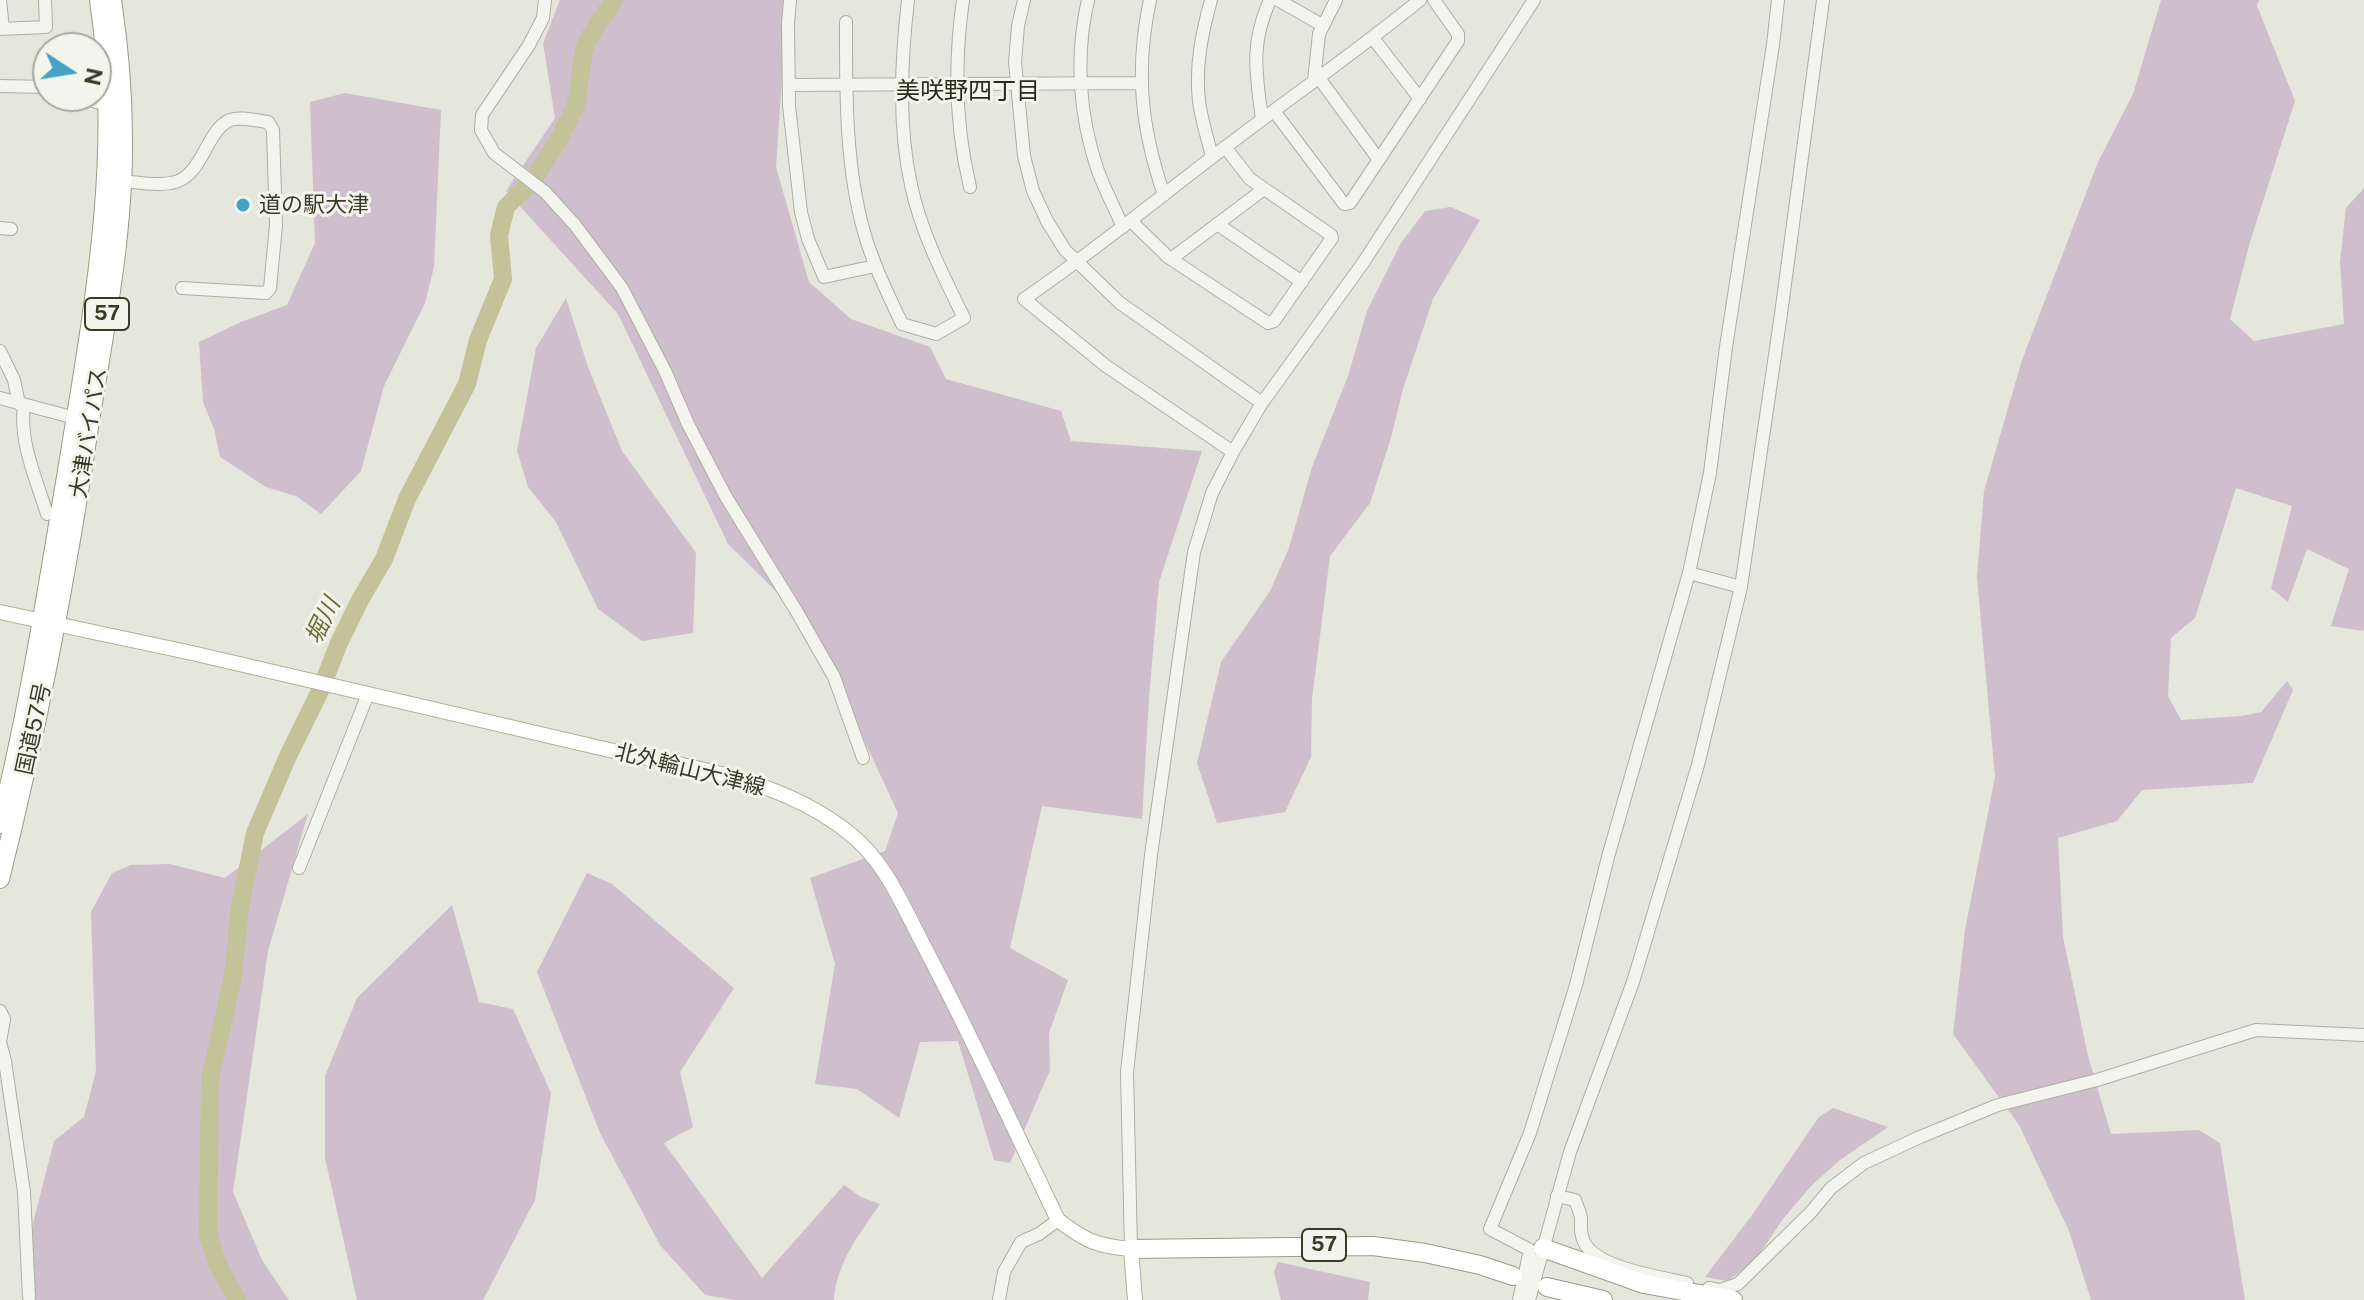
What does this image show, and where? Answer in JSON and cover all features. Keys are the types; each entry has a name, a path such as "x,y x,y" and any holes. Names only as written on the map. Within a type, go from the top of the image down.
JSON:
{"highway":[{"name":"大津バイパス","path":"99,0 104,32"},
{"name":"大津バイパス","path":"83,420 112,282 121,181 120,55 112,0"},
{"name":"大津バイパス","path":"48,623 74,527 93,303 107,182 109,112"},
{"name":"国道57号","path":"0,824 4,789 48,623"},
{"name":"国道57号","path":"0,879 19,802 48,623"},
{"name":"57","path":"1131,1249 1373,1246 1425,1253 1513,1276"},
{"path":"1543,1248 1644,1284 1733,1300"},
{"path":"1547,1287 1603,1300"}],"main road":[{"name":"北外輪山大津線","path":"0,612 192,653 635,756 709,770 784,794 848,832 868,849 886,873 942,980 1058,1220"},
{"path":"1058,1220 1103,1247 1131,1249 1135,1300"}],"street":[{"path":"0,0 2,29 46,27 45,0"},
{"path":"545,0 543,18 529,45 482,115 481,130 494,153 545,192 603,260 622,288 726,497 834,677 863,758"},
{"path":"790,0 789,106 801,212 808,239 824,277 875,266"},
{"path":"846,22 846,86 854,185 864,232 875,266 902,324 936,334 964,318 937,262 912,189 905,156 902,85 908,0"},
{"path":"963,0 957,84 962,156 970,187"},
{"path":"1024,0 1015,62 1024,156 1033,191 1047,221 1065,250 1120,303 1262,403"},
{"path":"1088,0 1083,25 1081,83 1086,125 1098,170 1127,224 1171,259 1268,323 1274,321 1332,238 1250,179 1225,147"},
{"path":"1150,0 1143,35 1142,102 1151,157 1164,195"},
{"path":"1211,0 1201,35 1198,68 1199,103 1212,157"},
{"path":"1262,119 1255,56 1258,34 1270,0"},
{"path":"1278,0 1322,25"},
{"path":"1336,0 1319,34 1317,80 1379,160"},
{"path":"1233,452 1106,366 1024,299 1078,263 1420,0"},
{"path":"1274,111 1347,205 1459,37 1434,0"},
{"path":"1131,1249 1127,1072 1151,855 1194,552 1212,493 1262,403 1363,263 1534,0"},
{"path":"1519,1300 1530,1250 1490,1229 1530,1133 1576,985 1608,857 1689,573 1710,473 1778,0"},
{"path":"1529,1300 1557,1196 1589,1095 1633,982 1698,765 1741,587 1823,0"},
{"path":"1373,38 1420,99"},
{"path":"789,85 1141,83"},
{"path":"0,86 32,87"},
{"path":"121,181 171,184 183,179 196,167 217,132 229,121 268,122 273,130 276,225 270,288 266,293 182,288"},
{"path":"1171,259 1264,189"},
{"path":"1217,224 1302,282"},
{"path":"0,351 21,404 26,448 47,514"},
{"path":"0,398 83,420"},
{"path":"1689,573 1741,587"},
{"path":"299,868 368,694"},
{"path":"0,1011 4,1019 0,1042 24,1192 29,1297"},
{"path":"1557,1196 1575,1200 1581,1216 1579,1231 1586,1247 1599,1259 1720,1290 1738,1284 1752,1272 1831,1188 1864,1163 1998,1105 2097,1080 2256,1030 2364,1035"},
{"path":"999,1300 1004,1272 1021,1242 1058,1220"}],"shaded area":[{"path":"560,0 787,0 776,167 809,282 851,319 930,347 946,379 1061,411 1071,441 1202,451 1159,582 1142,819 1042,806 1010,948 1068,980 1049,1033 1050,1070 1010,1163 994,1160 958,1041 920,1042 899,1118 857,1089 815,1084 835,964 810,878 885,851 898,813 811,626 728,544 618,314 506,191 555,118 543,43"},
{"path":"2161,0 2259,0 2257,6 2295,101 2250,242 2230,319 2254,341 2344,324 2340,262 2346,208 2364,188 2364,629 2331,626 2349,569 2307,549 2288,602 2271,588 2292,506 2236,488 2195,618 2171,638 2168,696 2181,720 2242,716 2261,712 2287,681 2293,690 2253,783 2142,790 2117,821 2058,838 2063,937 2088,1056 2111,1134 2199,1130 2220,1143 2245,1300 2091,1300 2069,1231 2019,1125 1953,1034 1965,930 1995,777 1977,577 1984,491 2022,360 2098,162 2133,94"},
{"path":"345,93 441,110 434,267 425,303 384,386 361,471 321,514 296,496 266,487 220,457 214,429 203,402 199,342 287,305 315,243 310,102"},
{"path":"1451,207 1480,220 1433,299 1370,503 1330,556 1312,699 1311,757 1285,812 1217,823 1197,763 1221,662 1270,591 1289,548 1312,467 1348,376 1367,311 1401,243 1425,211"},
{"path":"566,298 588,367 622,451 696,553 693,633 642,641 598,609 556,522 528,487 517,451 536,348"},
{"path":"308,814 268,951 233,1192 262,1260 289,1300 29,1300 30,1235 54,1141 84,1117 96,1071 91,912 112,873 131,865 170,864 225,878"},
{"path":"587,873 612,884 734,988 680,1072 693,1127 664,1143 762,1278 844,1185 861,1197 880,1204 844,1261 834,1300 735,1300 705,1295 660,1245 600,1133 537,972"},
{"path":"452,905 479,1002 513,1009 551,1093 535,1200 483,1300 357,1300 325,1158 325,1076 357,998"},
{"path":"1833,1108 1888,1127 1840,1160 1811,1186 1783,1219 1754,1262 1727,1281 1705,1277 1819,1117"},
{"path":"1278,1262 1370,1282 1368,1300 1281,1300 1274,1272"}],"waterway":[{"name":"堀川","path":"237,1300 217,1263 208,1234 210,1079 233,976 240,907 255,833 339,643 384,559 407,499 467,384 478,340 503,279 499,235 506,207 534,179 559,139 576,105 584,49 614,0"}],"place":[{"name":"道の駅大津","path":"243,205"}],"district":[{"name":"美咲野四丁目","path":"968,92"}]}
